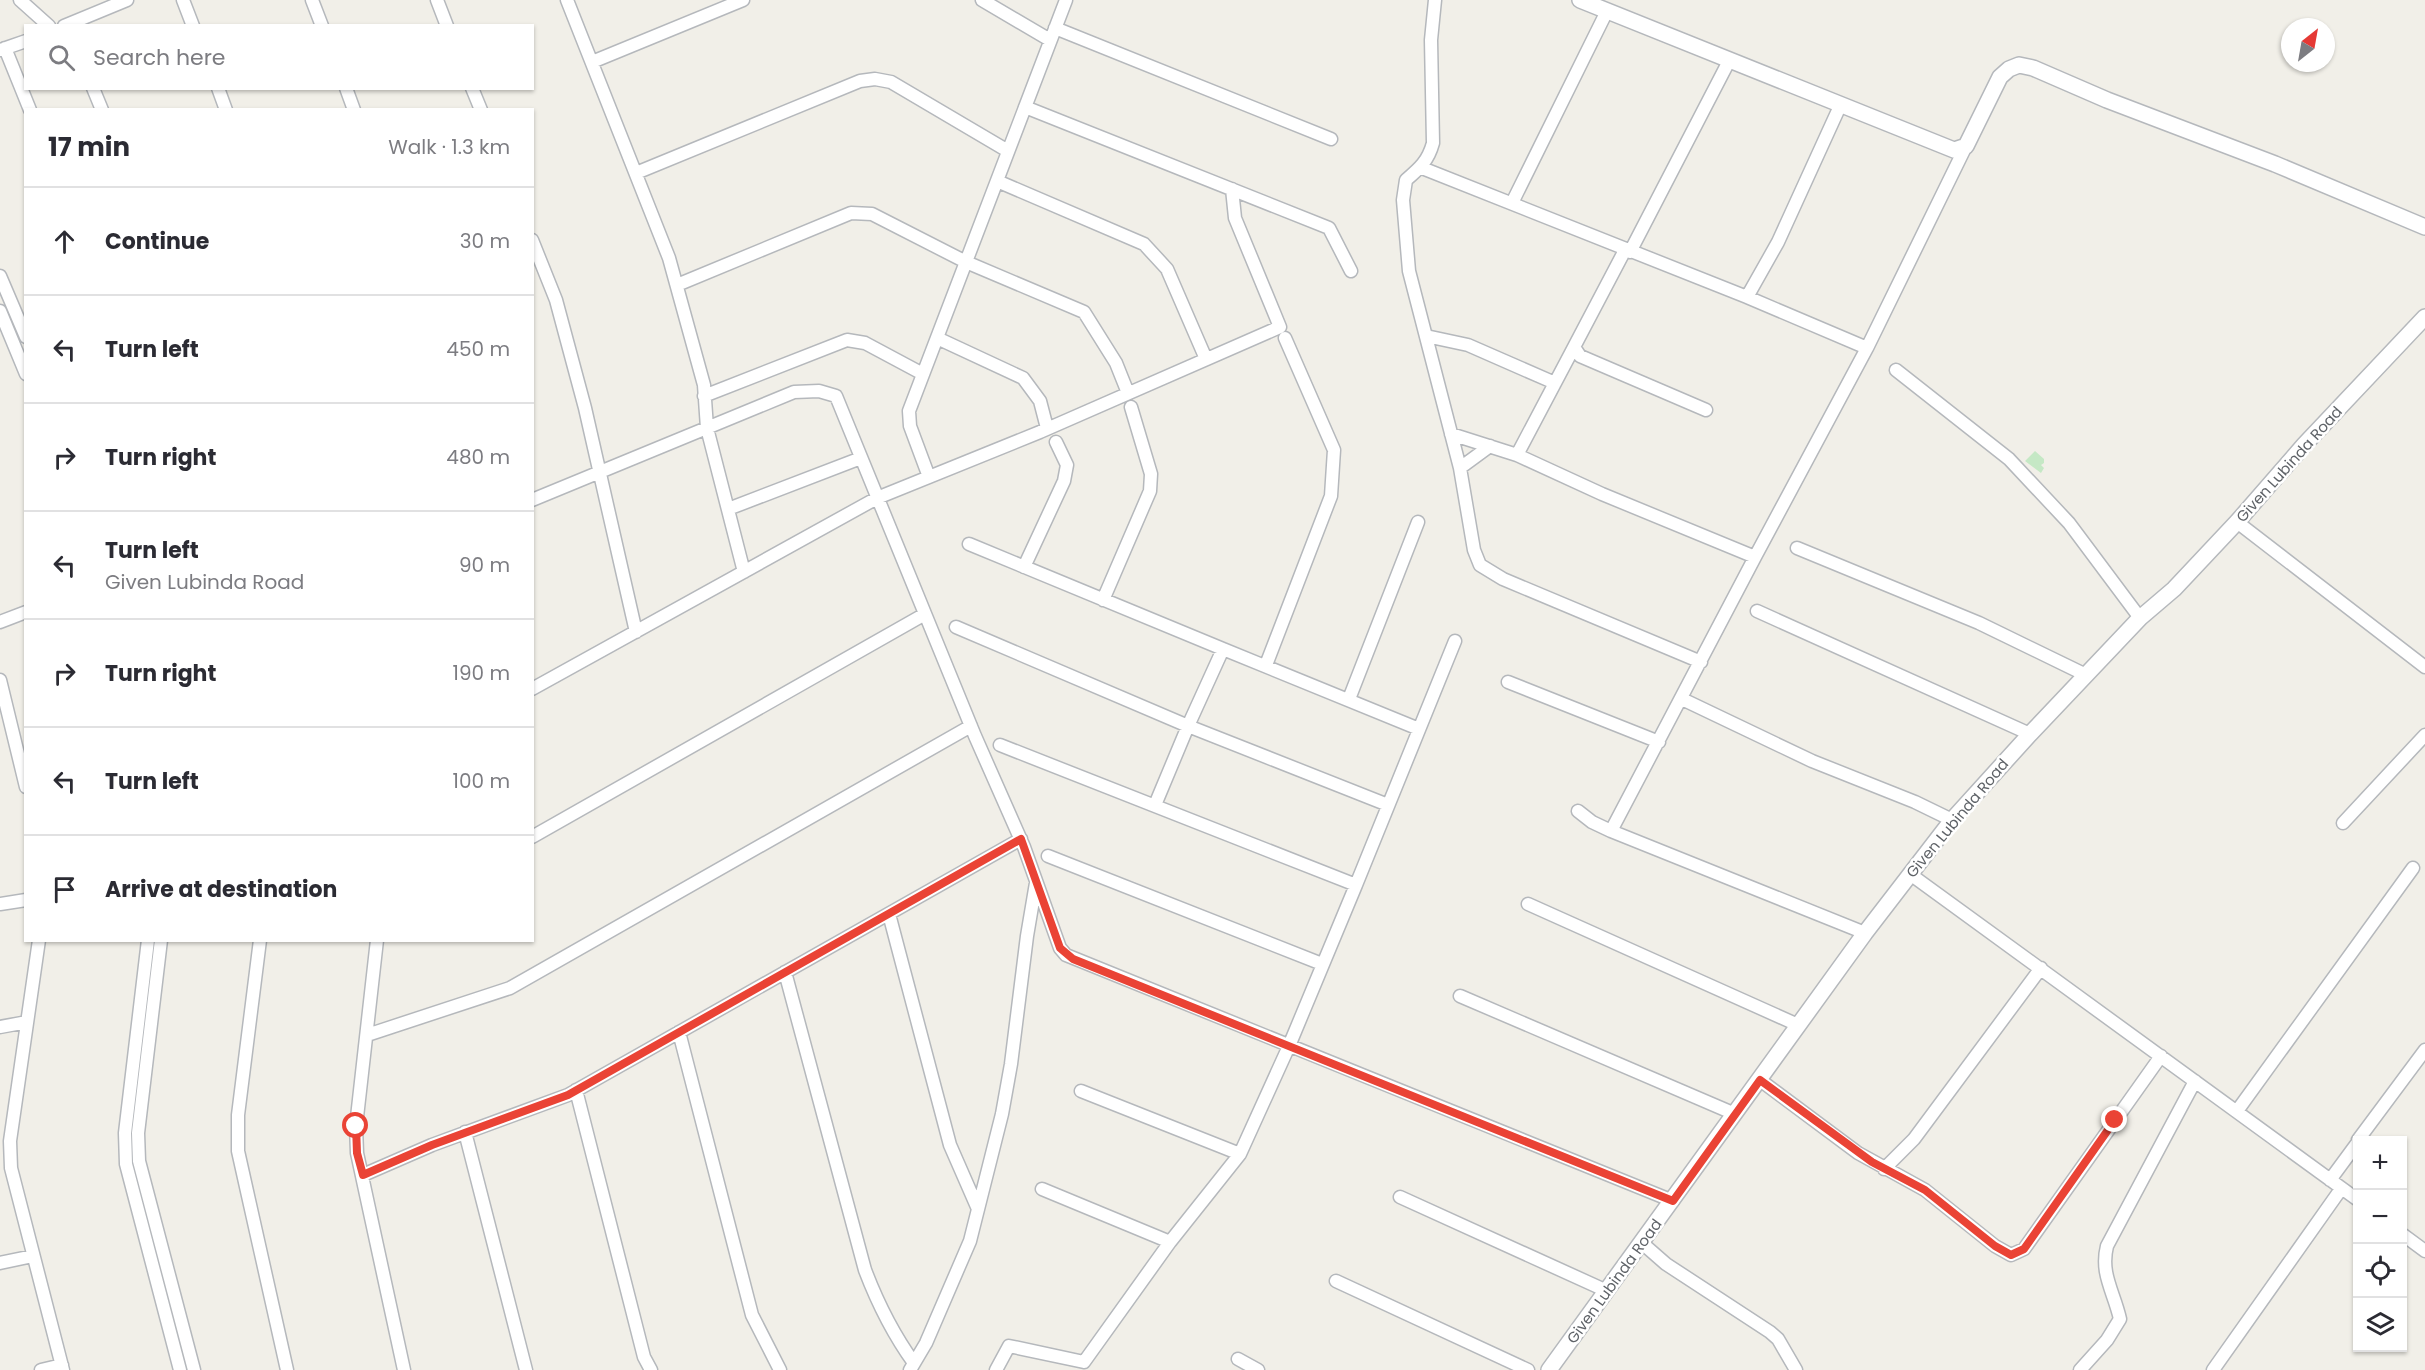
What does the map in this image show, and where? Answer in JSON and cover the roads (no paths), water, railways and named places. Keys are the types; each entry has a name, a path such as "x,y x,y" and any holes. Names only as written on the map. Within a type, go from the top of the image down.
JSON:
{"street":[{"path":"20,0 47,24"},
{"path":"69,24 104,4 127,0"},
{"path":"183,0 192,24"},
{"path":"312,0 321,24"},
{"path":"437,0 446,24"},
{"path":"567,0 669,258 704,385 707,428 744,572"},
{"path":"592,62 743,0"},
{"path":"928,477 910,426 909,411 1066,0"},
{"path":"1435,0 1431,40 1433,143 1425,163 1406,180 1403,200 1409,272 1460,468 1474,550 1480,565 1503,579 1701,662"},
{"path":"1580,0 1959,152"},
{"path":"984,1 1053,34 1331,139"},
{"path":"1512,203 1607,11"},
{"path":"24,41 3,49 29,108"},
{"path":"1517,455 1729,61"},
{"path":"1611,831 1867,348 1959,152 2000,77 2009,69 2019,65 2033,68 2115,104 2275,164 2425,227"},
{"path":"636,173 860,81 875,79 900,86 1008,151"},
{"path":"94,90 101,108"},
{"path":"219,90 225,108"},
{"path":"347,90 353,108"},
{"path":"473,90 480,108"},
{"path":"1748,297 1778,242 1840,106"},
{"path":"1025,107 1329,228 1351,271"},
{"path":"1425,163 1435,173 1748,297 1867,348"},
{"path":"997,181 1144,244 1167,269 1206,359"},
{"path":"534,688 877,498 1047,428 1280,327 1235,218 1232,189"},
{"path":"677,285 851,213 863,212 888,221 966,262 1084,312 1116,363 1128,393"},
{"path":"534,245 556,300 601,472 636,632"},
{"path":"0,276 24,333"},
{"path":"0,311 24,369"},
{"name":"Given Lubinda Road","path":"1549,1370 1865,933 1952,820 2140,618 2174,589 2237,522 2304,445 2425,317"},
{"path":"1426,336 1468,345 1555,383"},
{"path":"937,338 1023,378 1040,401 1047,428"},
{"path":"1266,665 1331,496 1334,477 1334,450 1285,338"},
{"path":"705,396 847,340 865,342 923,374"},
{"path":"1574,347 1580,356 1706,410"},
{"path":"1896,370 2009,459 2069,523 2140,618"},
{"path":"534,499 795,392 819,391 836,396 971,726 1021,839 1060,948 1073,959 1673,1201"},
{"path":"1103,600 1150,491 1151,474 1131,407"},
{"path":"1451,434 1517,455 1602,494 1755,557"},
{"path":"1024,567 1064,481 1067,465 1056,442"},
{"path":"1460,468 1490,446"},
{"path":"728,510 861,458"},
{"path":"1349,699 1418,522"},
{"path":"2237,522 2425,667"},
{"path":"969,544 1419,729"},
{"path":"1797,548 1979,623 2086,675"},
{"path":"1757,611 2030,734"},
{"path":"0,622 24,613"},
{"path":"534,836 925,614"},
{"path":"956,627 1188,726 1388,806"},
{"path":"996,1370 1009,1346 1084,1362 1170,1242 1240,1154 1289,1046 1455,641"},
{"path":"1155,805 1223,649"},
{"path":"0,680 24,779"},
{"path":"1508,682 1659,742"},
{"path":"1682,699 1812,760 1915,801 1952,820"},
{"path":"367,1035 510,988 971,726"},
{"path":"2343,823 2425,735"},
{"path":"1000,745 1356,885"},
{"path":"1578,811 1592,822 1611,831 1865,933"},
{"path":"363,1175 465,1132 576,1090 1021,839"},
{"path":"1048,856 1322,964"},
{"path":"2237,1111 2413,868"},
{"path":"1910,874 2353,1197"},
{"path":"785,972 865,1270 878,1305 912,1366 926,1343 970,1241 1002,1114 1011,1064 1027,936 1037,882"},
{"path":"0,904 24,900"},
{"path":"1528,904 1798,1025"},
{"path":"889,914 950,1145 978,1209"},
{"path":"39,942 5,1142 62,1368 41,1370"},
{"path":"148,942 125,1132 126,1164 180,1370"},
{"path":"161,942 138,1133 139,1161 194,1370"},
{"path":"260,942 238,1115 238,1151 287,1370"},
{"path":"377,942 356,1126 357,1153 404,1370"},
{"path":"1884,1168 1914,1138 2041,968"},
{"path":"1460,996 1735,1114"},
{"path":"0,1027 27,1022"},
{"path":"680,1032 752,1315 780,1370"},
{"path":"2362,1136 2425,1050"},
{"path":"1760,1080 1858,1153 1925,1190 2005,1252 2017,1254 2024,1249 2041,1227 2161,1056"},
{"path":"2080,1370 2107,1340 2120,1319 2106,1274 2104,1260 2107,1246 2195,1081"},
{"path":"576,1090 644,1358 651,1370"},
{"path":"1081,1091 1240,1154"},
{"path":"465,1132 526,1370"},
{"path":"2330,1180 2353,1148"},
{"path":"2213,1370 2342,1189"},
{"path":"1042,1190 1170,1242"},
{"path":"1400,1197 1607,1291"},
{"path":"2407,1236 2424,1247"},
{"path":"1642,1243 1666,1264 1770,1332 1778,1340 1796,1370"},
{"path":"0,1263 33,1256"},
{"path":"1336,1281 1528,1370"},
{"path":"1238,1359 1258,1370"}]}
